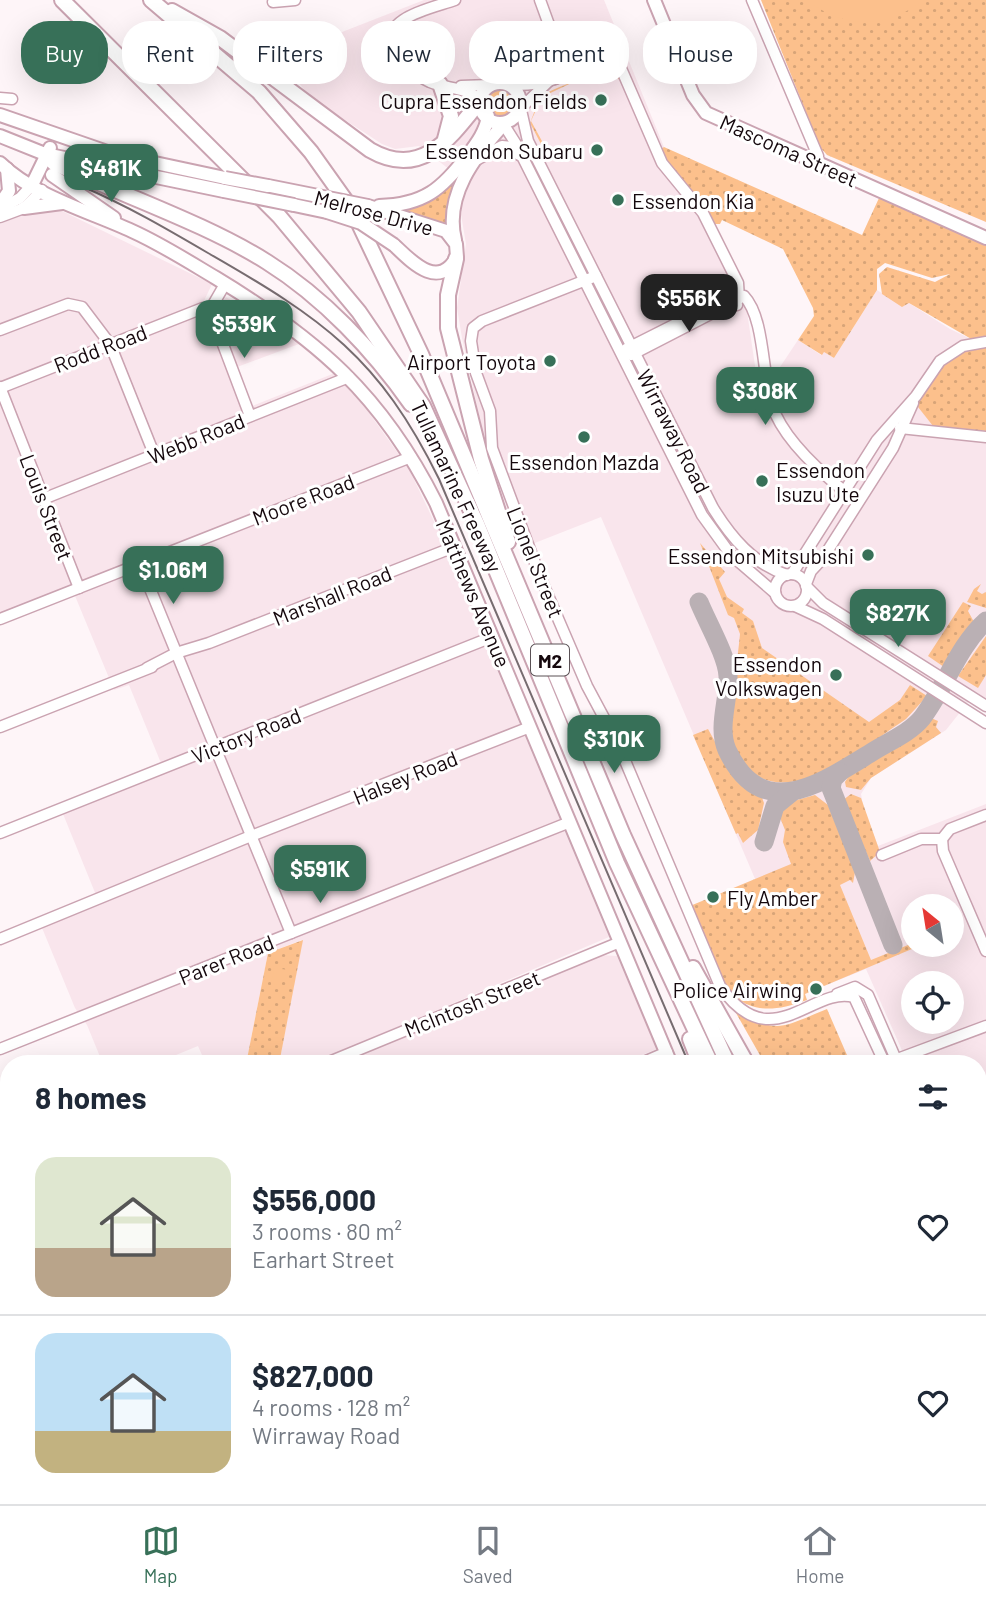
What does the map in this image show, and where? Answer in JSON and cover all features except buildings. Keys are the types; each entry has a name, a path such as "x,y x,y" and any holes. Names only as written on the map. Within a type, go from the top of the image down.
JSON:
{"highway":[{"name":"Tullamarine Freeway","path":"62,0 279,216 334,281 396,364 422,406 477,524 617,863 707,1055"},
{"name":"Tullamarine Freeway","path":"156,3 259,92 311,152 353,211 421,354 632,856 725,1055"},
{"path":"156,3 220,38 379,155 398,160 429,154 444,144 480,100"},
{"path":"444,144 451,116 446,85"},
{"path":"45,154 52,162 81,176 232,242 267,261 316,298 409,401 436,443 477,524"},
{"path":"457,253 447,295 450,340 481,459 553,667"},
{"path":"632,856 742,1055"},
{"path":"617,863 696,1055"}],"main road":[{"name":"Mascoma Street","path":"654,0 701,109 986,238"},
{"path":"497,84 490,85 480,100 488,116 503,125"},
{"path":"457,253 452,223 454,200 476,162 503,125 520,110 516,93 505,84"},
{"path":"4,116 45,154"},
{"name":"Melrose Drive","path":"4,116 73,142 225,184 294,205 327,212 361,223 430,273 447,269 457,253 443,230 368,206 268,186 225,184 62,167"},
{"path":"368,206 411,201 444,186 481,136 488,116"},
{"path":"0,136 45,154"},
{"path":"73,142 62,167 37,187 45,154 53,145 73,142"},
{"path":"0,206 9,191 3,166"},
{"name":"Matthews Avenue","path":"3,166 66,203 135,232 288,323 349,377 384,416 436,502 668,1055"},
{"name":"Matthews Avenue","path":"62,167 135,232"},
{"path":"24,208 66,203"}],"street":[{"path":"273,2 295,0"},
{"path":"455,0 400,22 389,36 396,54 409,69 480,100"},
{"path":"540,0 547,21"},
{"path":"752,0 818,156 818,162"},
{"path":"520,110 548,84"},
{"path":"629,84 662,163 703,213 738,283 738,301 712,309"},
{"path":"446,85 490,85"},
{"path":"0,98 12,99"},
{"name":"Wirraway Road","path":"520,110 528,141 702,487 735,539 757,560 789,574"},
{"name":"Wirraway Road","path":"503,125 524,160 690,493 723,546 775,593"},
{"path":"803,156 807,135"},
{"path":"476,162 496,147 506,146 524,160"},
{"path":"0,206 37,187"},
{"path":"0,217 24,208 37,187"},
{"path":"548,210 559,205"},
{"name":"Lionel Street","path":"596,276 478,323 472,331 477,380 490,417 494,452 541,579 587,686 618,744 720,985 739,1006 772,1019 785,1018 832,999 853,987 867,993 894,1055"},
{"path":"225,284 210,310 250,416"},
{"path":"621,356 740,294"},
{"path":"740,294 750,304 769,394 778,419 826,476 853,495 857,505"},
{"path":"0,330 75,304 82,307 110,344 154,454"},
{"path":"732,305 746,309 756,325"},
{"name":"Rodd Road","path":"0,388 203,308 210,310"},
{"path":"986,342 963,346 946,356 884,432 789,574 778,581 775,593 784,604 823,619 986,723"},
{"name":"Webb Road","path":"43,499 349,377"},
{"name":"Louis Street","path":"0,388 79,588"},
{"path":"795,606 805,598 811,570 823,558 903,429 916,396"},
{"path":"884,432 903,429 986,437"},
{"name":"Moore Road","path":"0,619 411,457"},
{"path":"860,466 876,475"},
{"path":"690,493 702,487"},
{"name":"Marshall Road","path":"0,727 454,547"},
{"path":"139,564 291,933"},
{"path":"789,574 800,577 823,603 986,706"},
{"name":"Victory Road","path":"0,833 492,637"},
{"path":"901,668 908,657"},
{"name":"Halsey Road","path":"0,939 530,727"},
{"path":"986,815 950,829 942,839 943,851 986,951"},
{"name":"Parer Road","path":"0,1049 570,822"},
{"path":"882,855 921,839 942,839"},
{"name":"McIntosh Street","path":"346,1055 621,942"},
{"path":"832,999 848,995 857,999 882,1055"},
{"path":"914,1055 986,1026"}],"shaded area":[{"path":"424,0 604,0 613,21 469,21 469,84 629,84 629,61 664,147 659,150 711,222 744,291 758,386 772,379 798,340 821,355 824,352 834,358 877,290 902,306 909,303 950,329 986,346 986,698 976,692 946,730 871,778 861,794 864,811 878,846 986,804 986,1055 904,1055 866,969 804,994 601,517 522,548 489,461 462,338 457,308 466,244 454,173 419,146 395,149 382,144 311,98 300,84 347,84 347,30 361,25 361,84 455,84 455,21 370,21"},
{"path":"761,0 986,0 986,222 827,155 820,147"},
{"path":"807,0 923,0 894,17 865,22 836,16"},
{"path":"569,84 542,97 531,121 543,143 541,144 530,123 535,110 534,102 550,91"},
{"path":"495,89 506,92 512,99 514,107 510,117 500,119 488,110 486,97"},
{"path":"664,147 862,235 879,198 986,244 986,338 973,340 909,303 902,307 882,294 879,274 887,267 935,282 950,274 932,278 885,263 877,269 877,290 834,358 824,352 822,355 798,340 814,316 813,308 783,249 722,220 720,224 714,224 702,197 698,200 670,171 659,150"},
{"path":"461,170 446,207 446,224 397,209"},
{"path":"36,210 60,210 212,284 204,301 215,311 226,297 299,344 237,367 252,406 335,373 359,399 408,467 441,536 609,937 331,1055 281,1055 302,940 268,953 248,1055 202,1055 198,1046 176,1055 99,1055 87,1025 75,1008 40,923 98,900 61,809 163,768 129,685 114,690 73,591 0,619 0,224"},
{"path":"977,346 986,346 986,431 933,426 918,407 925,386 948,361"},
{"path":"700,543 725,572 719,579 727,597 744,609 742,613 753,621 762,648 869,722 900,700 910,685 927,696 906,719 832,768 791,782 771,781 753,773 735,751 731,733 740,634 734,618 728,615"},
{"path":"981,584 977,591 982,594 986,592 986,608 967,602 974,589"},
{"path":"963,602 971,606 968,611 974,622 944,667 928,656"},
{"path":"986,636 986,675 978,688 958,676"},
{"path":"931,718 938,721 936,727 941,733 871,778 861,790 846,787 845,782 862,762 921,727"},
{"path":"708,729 735,778 761,795 764,803 758,830 743,843 738,833 736,834 693,735"},
{"path":"851,794 861,798 880,852 870,861 843,800"},
{"path":"815,795 828,805 855,872 853,883 850,880 840,885 871,960 901,948 901,954 805,994 807,1000 779,1008 758,1008 741,1001 728,988 717,971 690,906 791,864 783,842 785,830 779,815 793,801"},
{"path":"303,940 281,1055 248,1055 268,953"},
{"path":"600,955 617,956 657,1049 642,1055 360,1055"},
{"path":"274,968 289,970 280,985 271,984"},
{"path":"732,1006 759,1022 778,1026 799,1021 827,1009 847,1055 760,1055"}],"taxiway":[{"path":"699,602 727,668 723,732 727,750 741,773 757,786 774,792 793,791 812,785 910,729 922,718 967,642 986,621"},
{"path":"840,772 833,779 831,788 893,945"},
{"path":"764,842 775,806 791,793"}],"tram line":[{"path":"81,186 162,226 316,321 370,371 394,402 417,437 439,479 685,1055"}],"place":[{"name":"Cupra Essendon Fields","path":"601,100"},
{"name":"Essendon Subaru","path":"597,150"},
{"name":"Essendon Kia","path":"618,200"},
{"name":"Airport Toyota","path":"550,361"},
{"name":"Essendon Mazda","path":"584,437"},
{"name":"Essendon Isuzu Ute","path":"762,481"},
{"name":"Essendon Mitsubishi","path":"868,555"},
{"name":"Essendon Volkswagen","path":"836,675"},
{"name":"Fly Amber","path":"713,897"},
{"name":"Police Airwing","path":"816,989"}]}
